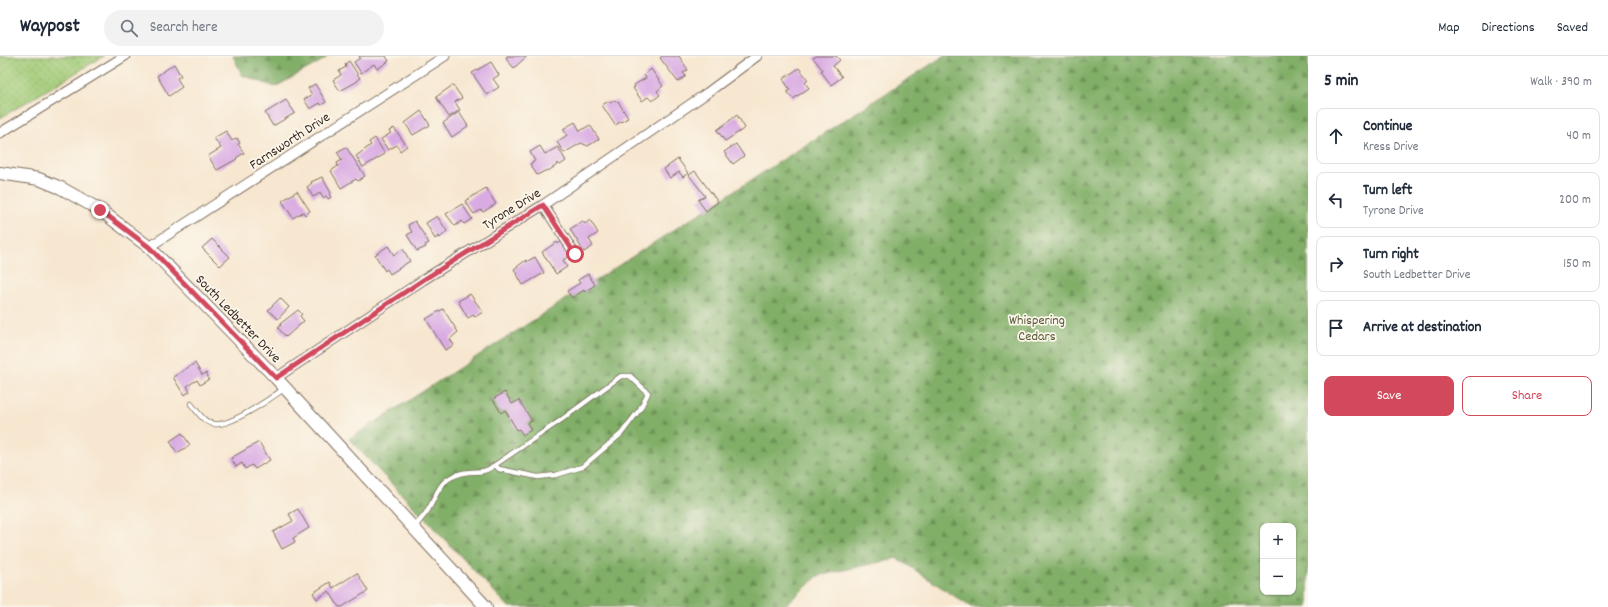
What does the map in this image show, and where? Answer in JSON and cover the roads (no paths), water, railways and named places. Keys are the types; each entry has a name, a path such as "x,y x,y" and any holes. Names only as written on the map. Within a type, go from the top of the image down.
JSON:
{"street":[{"path":"0,133 125,56"},
{"name":"Farnsworth Drive","path":"149,247 445,56"},
{"name":"Tyrone Drive","path":"276,378 423,280 543,205 707,93 757,56"},
{"name":"South Ledbetter Drive","path":"0,173 39,178 61,188 100,210 149,247 276,378 486,607"},
{"path":"543,205 575,254"}],"lane":[{"path":"414,528 420,518 427,512 443,482 463,473 487,471 495,465 561,420 620,376 630,376 648,393 640,409 621,434 582,467 556,475 538,477 499,470 495,465"},
{"path":"191,404 207,421 214,424 226,423 265,402 285,388"}],"park label":[{"name":"Whispering Cedars","path":"1037,328"}]}
